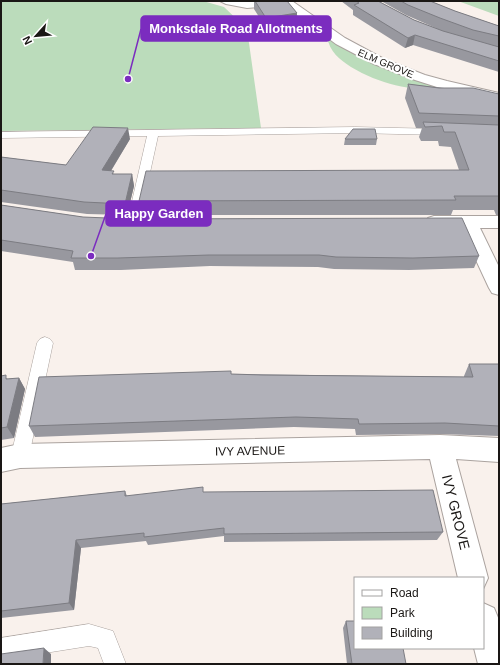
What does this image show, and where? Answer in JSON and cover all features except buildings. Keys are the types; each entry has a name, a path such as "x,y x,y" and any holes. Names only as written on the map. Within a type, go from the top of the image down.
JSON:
{"street":[{"path":"226,1 242,5 291,1"},
{"name":"ELM GROVE","path":"286,2 324,31 343,43 388,66 443,84 499,96"},
{"path":"420,222 499,222"},
{"path":"468,222 499,288"},
{"name":"IVY AVENUE","path":"10,458 440,447 499,450"},
{"name":"IVY GROVE","path":"440,447 473,577"},
{"path":"484,624 494,664"}],"lane":[{"path":"1,135 355,130 448,132"},
{"path":"133,223 152,133"},
{"path":"10,458 45,343"},
{"path":"1,649 89,635 105,640 115,664"}],"green space":[{"path":"1,1 203,1 224,7 247,29 261,128 1,131"},
{"path":"458,1 499,1 499,16"},
{"path":"327,37 365,60 378,66 417,80 458,90 416,89 389,84 376,79 351,67 339,58 330,47"}],"place":[{"name":"Monksdale Road Allotments","path":"128,79"},
{"name":"Happy Garden","path":"91,256"}]}
